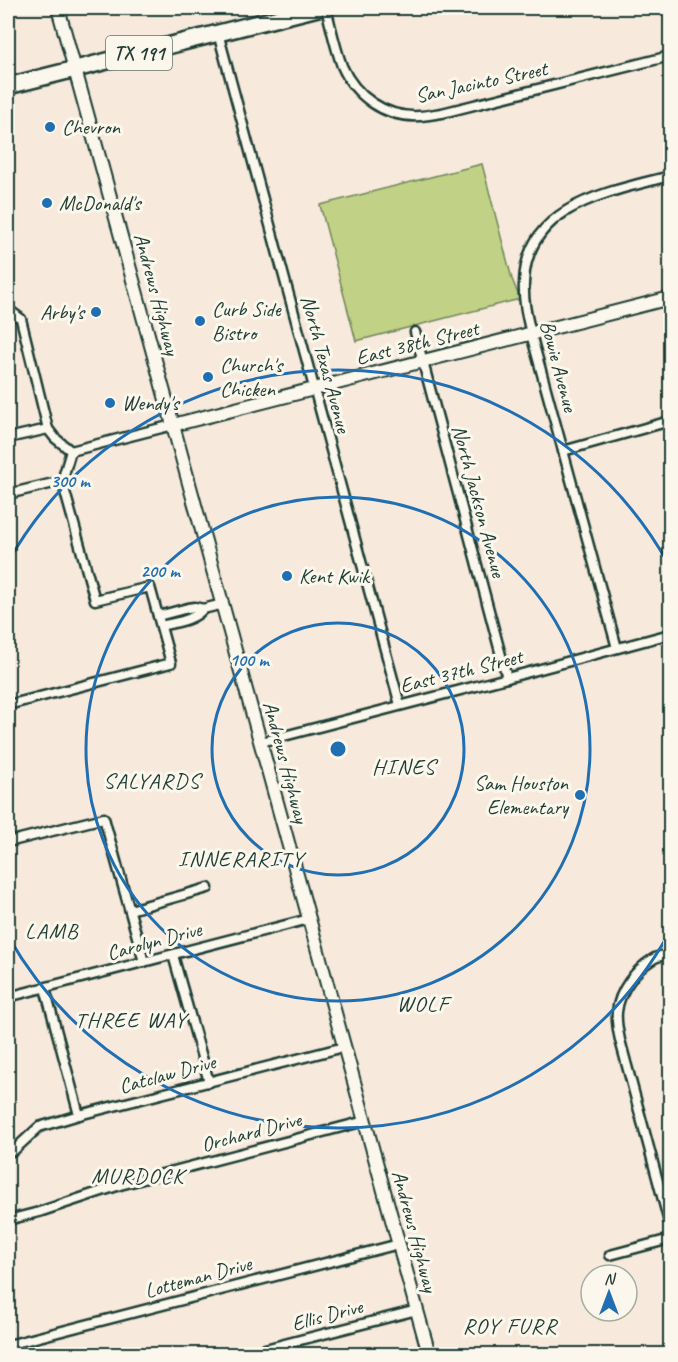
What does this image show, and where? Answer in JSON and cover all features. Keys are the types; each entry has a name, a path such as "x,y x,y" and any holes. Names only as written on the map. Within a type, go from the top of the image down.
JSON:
{"highway":[{"name":"TX 191","path":"8,86 318,8"}],"main road":[{"name":"Andrews Highway","path":"58,8 429,1354"},
{"name":"East 38th Street","path":"173,425 670,298"}],"street":[{"name":"San Jacinto Street","path":"326,8 338,53 349,80 375,106 399,114 421,117 442,113 670,56"},
{"name":"North Texas Avenue","path":"218,33 400,705"},
{"name":"Bowie Avenue","path":"617,648 531,334 524,300 525,271 532,247 547,226 558,216 578,204 670,176"},
{"path":"8,314 13,313 21,319 48,429 71,451"},
{"name":"North Jackson Avenue","path":"415,332 507,678"},
{"path":"563,451 670,422"},
{"path":"71,451 173,425"},
{"path":"8,438 48,429"},
{"path":"8,705 171,663 150,587 95,600 62,481 71,451"},
{"path":"8,494 62,481"},
{"path":"158,615 188,608 203,609 223,604"},
{"path":"161,626 198,615 203,609"},
{"name":"East 37th Street","path":"261,742 670,634"},
{"path":"8,842 104,818 144,962"},
{"path":"130,910 208,888"},
{"name":"Carolyn Drive","path":"8,998 309,919"},
{"path":"670,954 654,958 629,981 618,1005 617,1023 670,1226"},
{"path":"173,955 209,1082"},
{"path":"45,988 79,1115"},
{"name":"Catclaw Drive","path":"8,1152 13,1151 39,1127 344,1047"},
{"name":"Orchard Drive","path":"8,1220 120,1185 365,1121"},
{"path":"610,1255 670,1239"},
{"name":"Lotteman Drive","path":"8,1345 399,1244"},
{"name":"Ellis Drive","path":"246,1354 417,1310"}],"green space":[{"path":"482,164 512,279 520,299 356,341 320,205"}],"place":[{"name":"Chevron","path":"50,127"},
{"name":"McDonald's","path":"47,203"},
{"name":"Arby's","path":"96,312"},
{"name":"Curb Side Bistro","path":"200,321"},
{"name":"Church's Chicken","path":"208,377"},
{"name":"Wendy's","path":"110,403"},
{"name":"Kent Kwik","path":"287,576"},
{"name":"Sam Houston Elementary","path":"580,795"}],"district":[{"name":"HINES","path":"404,766"},
{"name":"SALYARDS","path":"152,780"},
{"name":"INNERARITY","path":"241,858"},
{"name":"LAMB","path":"52,930"},
{"name":"WOLF","path":"423,1003"},
{"name":"THREE WAY","path":"131,1019"},
{"name":"MURDOCK","path":"138,1175"},
{"name":"ROY FURR","path":"510,1325"}]}
